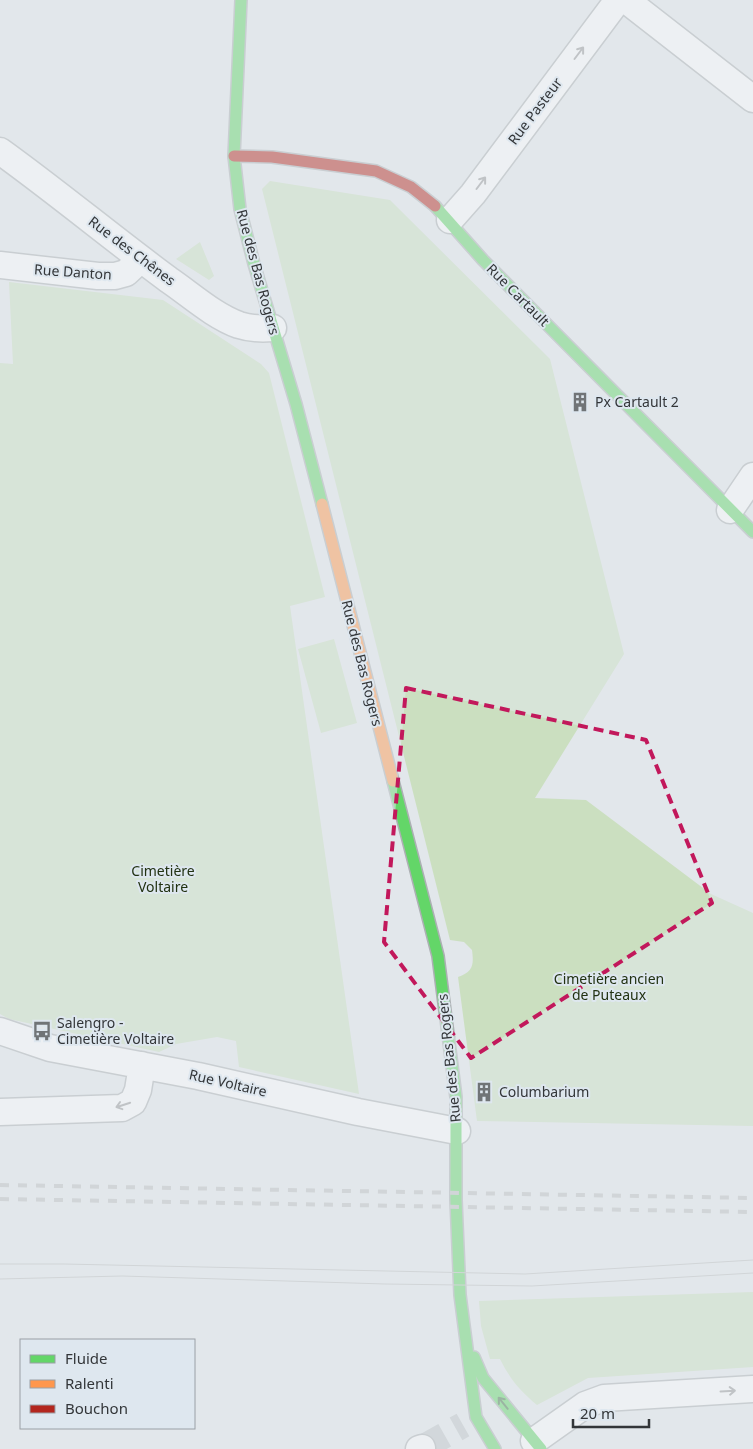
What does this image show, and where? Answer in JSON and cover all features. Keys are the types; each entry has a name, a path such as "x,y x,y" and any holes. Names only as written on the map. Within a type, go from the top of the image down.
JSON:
{"street":[{"name":"Rue des Bas Rogers","path":"241,0 234,156 240,208 296,404 438,956 456,1097 456,1200 460,1295 469,1421 495,1449"},
{"name":"Rue Pasteur","path":"450,220 473,194 618,0"},
{"path":"626,0 753,99"},
{"name":"Rue des Chênes","path":"0,150 141,259 213,311 238,325 259,330 273,328"},
{"name":"Rue Cartault","path":"234,156 272,157 376,171 392,176 418,191 450,220 468,245 753,532"},
{"name":"Rue Danton","path":"0,265 98,276 115,276 126,273 141,259"},
{"path":"735,514 753,476"},
{"name":"Rue Voltaire","path":"0,1031 50,1048 142,1065 358,1112 457,1131"},
{"path":"0,1112 122,1108 132,1102 138,1090 142,1065"},
{"name":"Rue des Bas Rogers","path":"464,1332 483,1378 537,1445"},
{"path":"537,1445 584,1406 604,1398 753,1389"}],"highlighted area":[{"path":"406,688 646,740 712,903 471,1058 384,942"}],"green space":[{"name":"Cimetière ancien de Puteaux","path":"270,181 390,200 550,359 624,654 535,798 586,800 711,894 753,913 753,1126 477,1121 458,977 470,970 473,960 472,950 464,942 450,940 262,189"},
{"path":"200,242 214,276 209,280 176,259"},
{"name":"Cimetière Voltaire","path":"9,282 163,300 261,364 269,373 325,597 290,606 359,1094 239,1067 236,1041 217,1037 176,1044 159,1052 9,1019 0,1014 0,363 13,364"},
{"path":"334,639 357,723 321,733 298,649"},
{"path":"753,1292 753,1367 588,1378 537,1405 516,1384 500,1359 490,1359 481,1326 479,1301"}],"tunnel":[{"path":"422,1448 463,1425"}],"tram line":[{"path":"0,1264 525,1274 753,1260"},
{"path":"0,1279 122,1276 385,1284 532,1286 753,1273"}],"railway":[{"path":"0,1185 753,1198"},
{"path":"0,1199 753,1212"}],"traffic: fast":[{"path":"241,0 234,156 240,209 254,264 296,404 322,504"},
{"path":"435,206 483,260 753,532"},
{"path":"393,781 438,956 456,1097 456,1200 460,1295 476,1417 495,1449"},
{"path":"474,1357 483,1378 541,1449"}],"traffic: slow":[{"path":"322,504 393,781"}],"traffic: jam":[{"path":"234,156 272,157 376,171 411,187 435,206"}],"place":[{"name":"Px Cartault 2","path":"580,402"},
{"name":"Salengro - Cimetière Voltaire","path":"42,1031"},
{"name":"Columbarium","path":"484,1092"}]}
